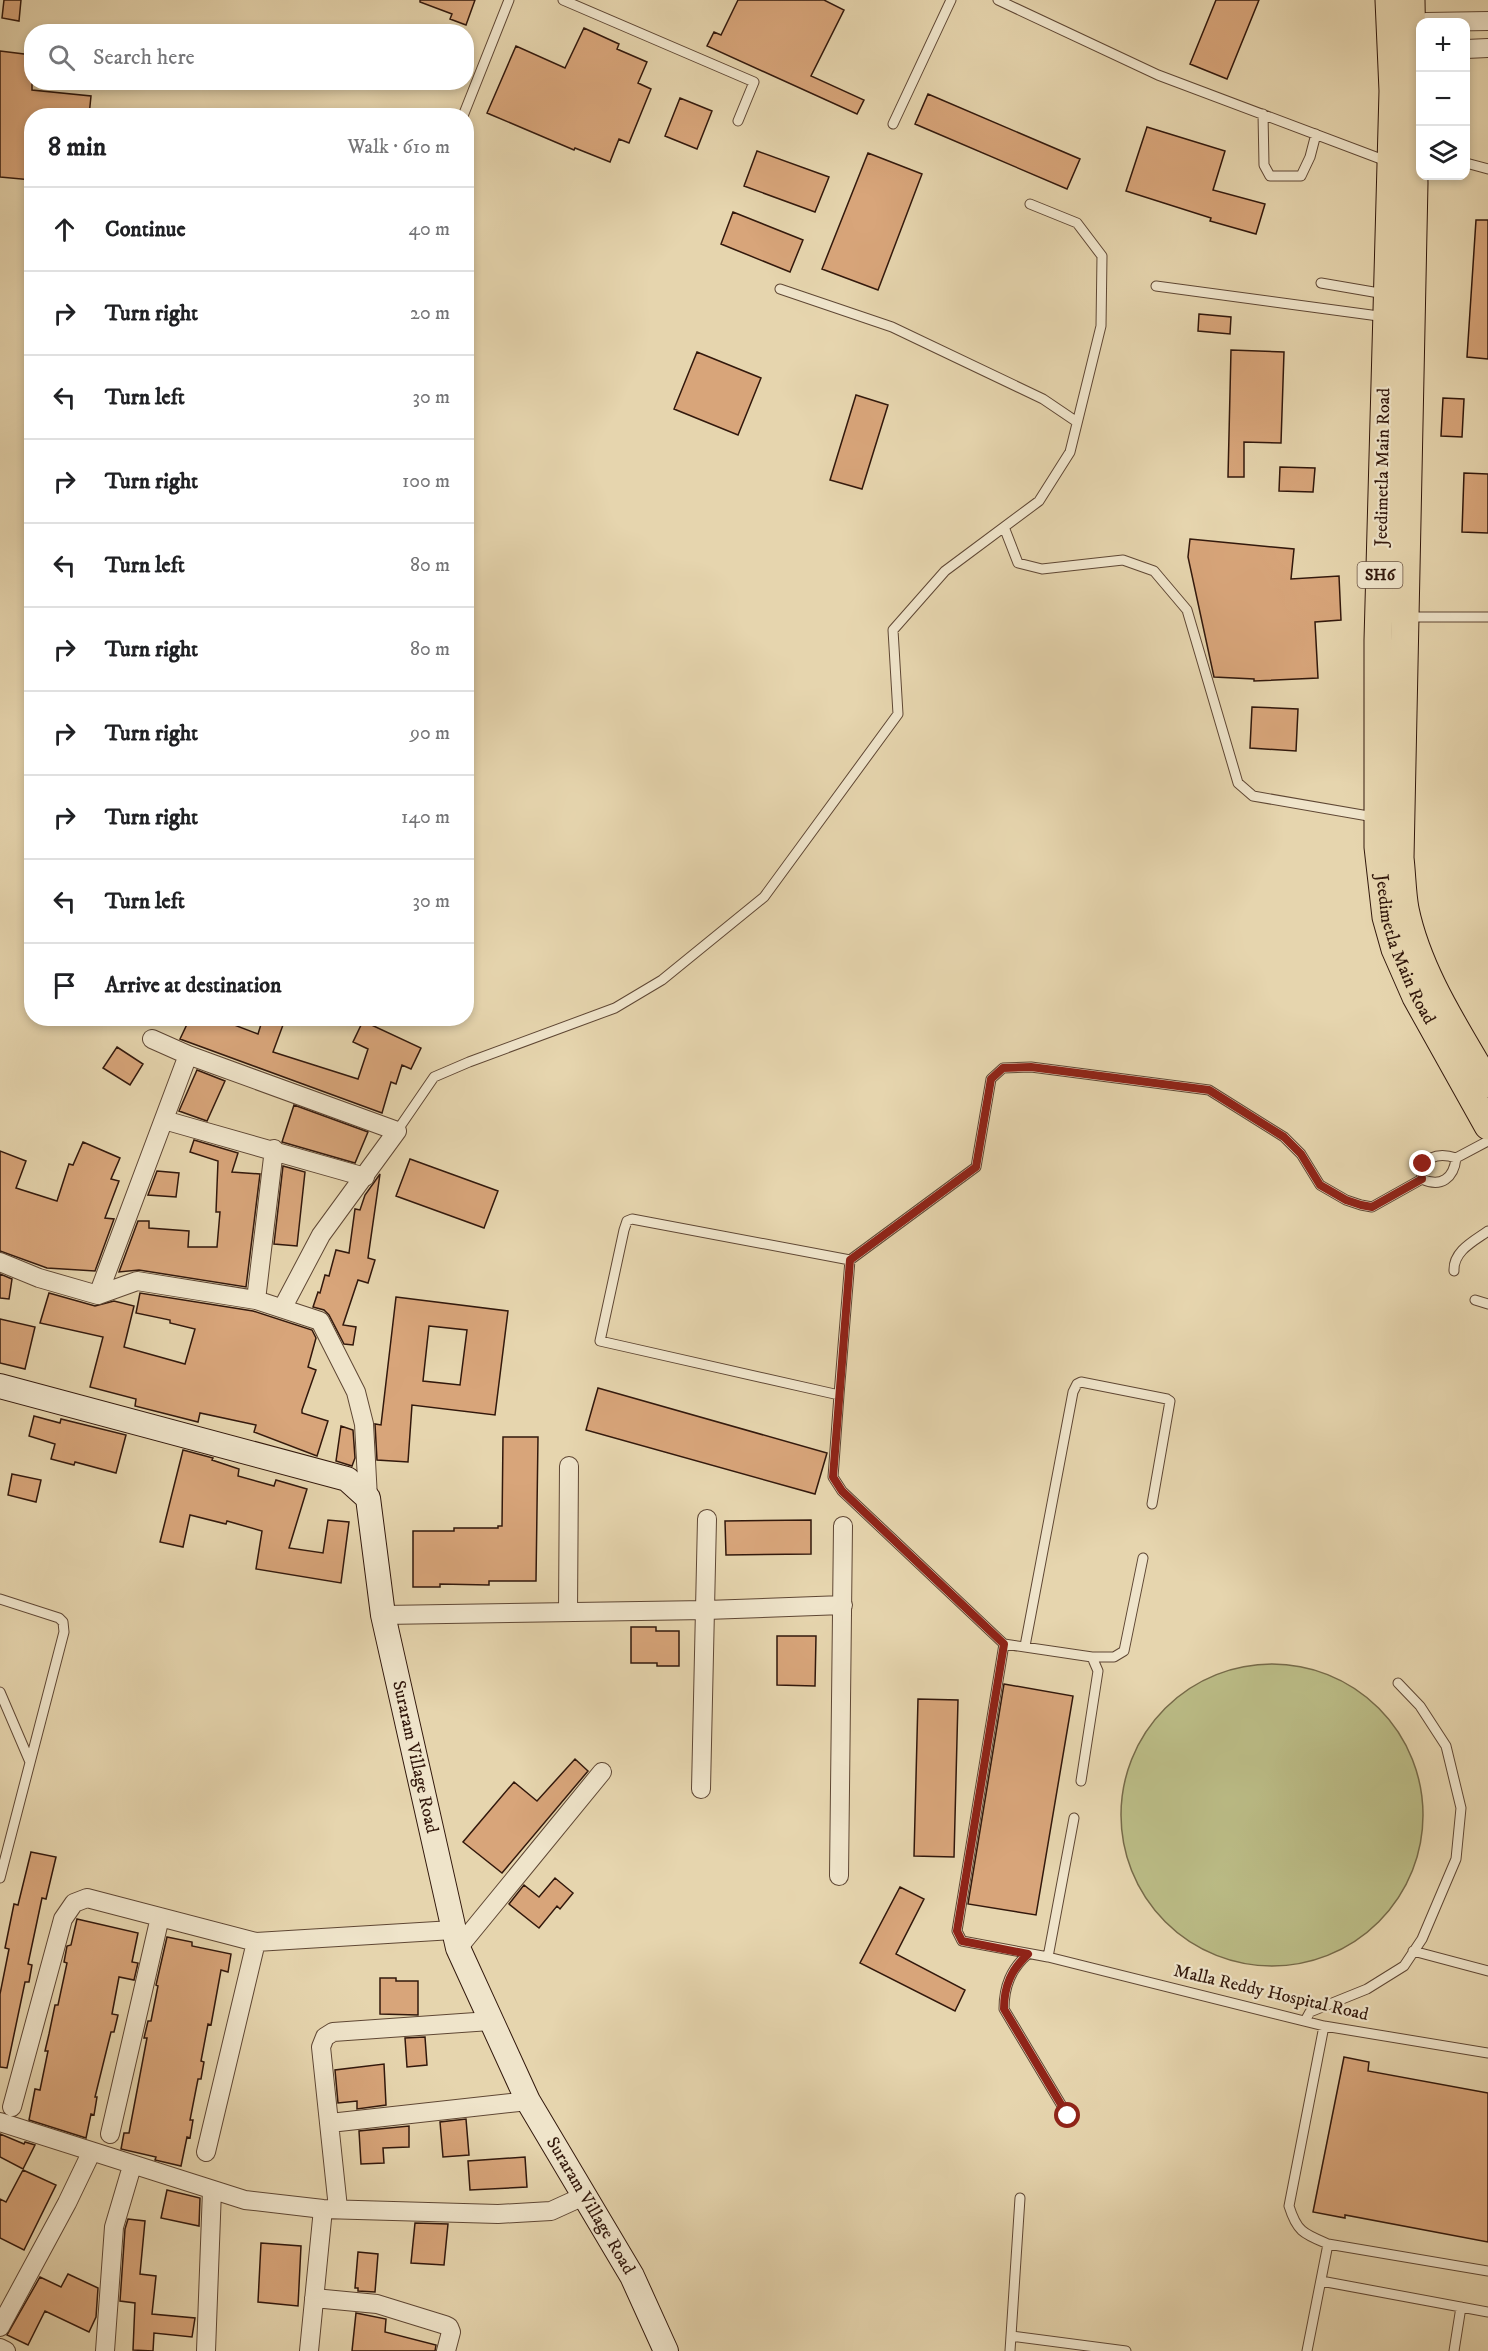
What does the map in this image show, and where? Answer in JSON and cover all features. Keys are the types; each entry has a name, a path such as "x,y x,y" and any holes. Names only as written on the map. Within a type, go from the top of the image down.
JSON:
{"main road":[{"name":"Jeedimetla Main Road","path":"1389,0 1393,91 1409,163 1387,305 1378,640 1378,847 1386,917 1395,949 1416,997 1488,1126"},
{"name":"Jeedimetla Main Road","path":"1416,50 1409,163 1407,617 1400,858 1405,908 1415,944 1426,972 1488,1084"},
{"path":"0,1386 347,1479 368,1498"},
{"name":"Suraram Village Road","path":"368,1498 383,1615 456,1939 490,2021 528,2101 633,2276 666,2351"}],"street":[{"path":"1417,17 1488,21"},
{"path":"1470,49 1488,48"},
{"path":"152,1039 189,1055 397,1131 321,1235 284,1307"},
{"path":"98,1294 189,1055"},
{"path":"164,1119 365,1177"},
{"path":"256,1300 274,1149"},
{"path":"0,1262 39,1278 98,1294 137,1281 256,1300 284,1307 320,1321 356,1392 364,1424 368,1498"},
{"path":"568,1612 570,1466"},
{"path":"701,1789 707,1519"},
{"path":"839,1876 843,1526"},
{"path":"383,1615 706,1610 843,1605"},
{"path":"12,2107 63,1919 74,1903 87,1898 256,1942 456,1939 602,1772"},
{"path":"110,2134 160,1917"},
{"path":"206,2152 256,1942"},
{"path":"309,2351 314,2298 330,2208 330,2123 321,2047 325,2037 333,2032 361,2029 490,2021"},
{"path":"330,2123 528,2101"},
{"path":"0,2122 91,2153 245,2200 330,2208 498,2214 550,2211 584,2196"},
{"path":"0,2327 67,2203 91,2153"},
{"path":"105,2351 114,2227 132,2166"},
{"path":"206,2351 212,2190"},
{"path":"314,2298 377,2304 445,2325 451,2332 446,2351"},
{"path":"0,2348 6,2351"}],"lane":[{"path":"474,88 508,0"},
{"path":"563,0 754,82 738,121"},
{"path":"893,124 951,0"},
{"path":"998,0 1158,75 1316,134 1409,163"},
{"path":"466,108 473,90"},
{"path":"1263,114 1264,165 1270,176 1301,176 1310,157 1316,134"},
{"path":"1470,164 1488,169"},
{"path":"397,1131 434,1077 615,1008 662,980 764,897 898,714 893,630 945,571 1039,501 1070,452 1101,326 1102,256 1077,223 1030,204"},
{"path":"1321,283 1387,305"},
{"path":"1156,286 1387,305"},
{"path":"780,289 892,327 1043,399 1077,422"},
{"path":"1004,527 1018,563 1042,569 1123,560 1154,571 1187,610 1238,783 1253,796 1378,818"},
{"path":"1407,617 1488,617"},
{"path":"839,1395 600,1341 627,1221 632,1219 850,1260 976,1167 991,1079 1003,1068 1031,1067 1209,1090 1284,1137 1301,1154 1320,1185 1346,1200 1361,1205 1372,1207 1422,1179"},
{"path":"1422,1179 1423,1164 1444,1154 1456,1158 1488,1141"},
{"path":"1422,1179 1431,1183 1443,1180 1455,1171 1456,1158"},
{"path":"1455,1271 1454,1263 1458,1254 1488,1231"},
{"path":"850,1260 833,1477 842,1491 1004,1644 1092,1658 1114,1656 1124,1652 1143,1558"},
{"path":"1475,1300 1488,1304"},
{"path":"1025,1646 1073,1392 1077,1384 1081,1382 1092,1384 1170,1401 1152,1504"},
{"path":"0,1599 59,1618 63,1622 64,1632 0,1878"},
{"name":"Malla Reddy Hospital Road","path":"1004,1644 957,1931 962,1941 1048,1957 1324,2026 1488,2053"},
{"path":"1081,1781 1098,1671 1092,1658"},
{"path":"1305,2021 1310,2012 1367,1989 1404,1966 1422,1939 1456,1859 1461,1808 1446,1746 1420,1706 1398,1683"},
{"path":"0,1692 30,1762"},
{"path":"1048,1957 1074,1818"},
{"path":"1413,1951 1488,1971"},
{"path":"1028,1954 1019,1962 1008,1980 1004,1991 1004,2009 1068,2116"},
{"path":"1324,2026 1289,2206 1295,2224 1305,2235 1328,2244 1488,2271"},
{"path":"1010,2351 1020,2198"},
{"path":"1307,2351 1328,2244"},
{"path":"1321,2282 1488,2312"},
{"path":"1454,2351 1461,2307"},
{"path":"1011,2337 1126,2351"}],"green space":[{"path":"1272,1664 1301,1667 1330,1676 1356,1689 1379,1708 1398,1731 1411,1757 1420,1786 1423,1815 1420,1844 1411,1873 1398,1899 1379,1922 1356,1941 1330,1954 1301,1963 1272,1966 1243,1963 1214,1954 1188,1941 1165,1922 1146,1899 1133,1873 1124,1844 1121,1815 1124,1786 1133,1757 1146,1731 1165,1708 1188,1689 1214,1676 1243,1667"}],"building":[{"path":"4,0 21,0 19,21 2,18"},
{"path":"420,0 475,0 466,24 450,19 452,14 420,2"},
{"path":"738,0 824,0 844,10 811,76 864,100 857,114 707,46 714,32 721,35"},
{"path":"1216,0 1259,0 1227,79 1190,64"},
{"path":"584,28 619,44 617,49 647,62 638,83 651,89 629,143 619,139 610,162 575,148 574,150 487,113 516,46 565,68"},
{"path":"0,51 24,54 24,90 91,96 90,108 24,108 24,179 0,177"},
{"path":"928,94 1080,159 1067,189 915,124"},
{"path":"680,98 712,111 697,149 665,136"},
{"path":"1147,127 1225,151 1213,190 1265,204 1256,234 1210,221 1211,218 1126,191"},
{"path":"757,151 829,177 815,212 744,186"},
{"path":"868,153 922,174 878,290 822,269"},
{"path":"733,212 803,240 790,272 721,244"},
{"path":"1476,220 1488,220 1488,359 1467,357"},
{"path":"1199,314 1231,317 1230,334 1198,331"},
{"path":"1231,350 1284,352 1281,443 1244,442 1244,477 1228,477"},
{"path":"697,352 761,378 738,435 674,409"},
{"path":"856,395 888,405 862,489 830,480"},
{"path":"1443,398 1464,399 1462,437 1441,436"},
{"path":"1280,467 1315,468 1313,492 1279,491"},
{"path":"1464,473 1488,474 1488,533 1462,532"},
{"path":"1190,539 1294,549 1291,579 1339,576 1341,620 1315,622 1318,678 1254,681 1254,679 1214,677 1188,557"},
{"path":"1252,707 1298,709 1296,751 1250,748"},
{"path":"186,1026 237,1026 258,1034 260,1026 283,1026 273,1052 358,1079 368,1049 353,1042 361,1026 374,1026 421,1048 411,1069 402,1065 396,1084 391,1082 382,1113 180,1039"},
{"path":"117,1047 143,1064 130,1085 103,1068"},
{"path":"197,1070 225,1081 207,1121 179,1111"},
{"path":"294,1105 368,1132 355,1163 282,1142"},
{"path":"194,1140 238,1153 232,1172 260,1174 246,1287 139,1270 119,1272 138,1221 149,1221 149,1228 189,1231 188,1247 217,1247 220,1212 216,1212 218,1161 190,1152"},
{"path":"83,1142 120,1158 111,1179 119,1181 105,1218 114,1219 95,1271 47,1268 0,1251 0,1151 26,1161 16,1188 57,1201 69,1164 73,1165"},
{"path":"410,1159 498,1191 484,1228 396,1196"},
{"path":"283,1166 305,1172 297,1246 274,1244"},
{"path":"157,1171 179,1173 176,1197 148,1195"},
{"path":"380,1174 368,1258 375,1260 368,1283 358,1280 343,1325 356,1327 353,1345 344,1344 329,1315 324,1310 313,1307 325,1275 329,1276 336,1250 349,1253 355,1209 360,1210 365,1195"},
{"path":"0,1274 12,1279 9,1299 0,1298"},
{"path":"49,1293 95,1306 114,1301 134,1306 124,1347 185,1364 195,1329 170,1323 170,1320 136,1313 140,1293 253,1311 312,1330 316,1338 308,1367 316,1370 302,1413 328,1421 317,1456 254,1432 256,1425 200,1413 198,1422 135,1406 136,1399 90,1387 103,1337 40,1323"},
{"path":"396,1297 508,1311 495,1415 412,1405 408,1462 377,1460 375,1424 381,1425","holes":["429,1326 467,1330 460,1385 423,1381"]},
{"path":"0,1319 35,1327 25,1369 0,1363"},
{"path":"598,1388 827,1453 815,1494 586,1430"},
{"path":"34,1416 60,1423 61,1419 126,1435 116,1473 75,1462 74,1465 51,1459 55,1444 29,1436"},
{"path":"341,1426 353,1430 355,1458 352,1466 336,1461"},
{"path":"503,1437 538,1437 536,1581 489,1581 489,1585 440,1584 440,1587 413,1587 413,1531 454,1531 454,1528 498,1528 502,1526"},
{"path":"183,1450 213,1458 212,1460 239,1469 238,1476 274,1486 276,1480 307,1489 289,1548 323,1553 328,1520 349,1522 341,1583 256,1569 262,1531 227,1521 226,1524 190,1515 183,1547 160,1542"},
{"path":"12,1474 41,1480 36,1502 8,1495"},
{"path":"811,1520 811,1554 726,1555 725,1521"},
{"path":"631,1627 656,1627 656,1631 679,1631 679,1666 631,1663"},
{"path":"777,1636 816,1636 815,1686 777,1685"},
{"path":"1004,1684 1073,1696 1036,1915 968,1904"},
{"path":"918,1699 958,1700 954,1857 914,1856"},
{"path":"575,1759 588,1771 502,1873 463,1842 514,1782 537,1801"},
{"path":"31,1852 56,1857 46,1899 42,1898 28,1964 32,1965 29,1982 25,1982 7,2068 0,2067 0,1994 9,1949 5,1948 14,1904 18,1905"},
{"path":"555,1878 573,1893 560,1909 557,1906 539,1928 509,1904 524,1885 539,1897"},
{"path":"900,1887 924,1899 896,1954 965,1990 955,2011 860,1963"},
{"path":"77,1919 138,1933 132,1962 138,1963 134,1980 119,1977 112,2014 118,2015 114,2032 111,2032 95,2097 97,2097 94,2115 91,2114 86,2138 29,2120 35,2089 40,2090 48,2051 45,2051 67,1963 64,1962 67,1946 71,1945"},
{"path":"167,1937 192,1942 192,1946 231,1954 228,1972 221,1970 211,2025 208,2024 201,2061 204,2062 201,2079 198,2079 190,2120 193,2120 190,2138 187,2137 181,2166 155,2160 156,2157 121,2149 124,2133 129,2133 147,2038 144,2038 148,2021 151,2021 158,1986 156,1985"},
{"path":"380,1978 418,1981 418,2015 380,2014"},
{"path":"425,2037 427,2065 407,2067 405,2038"},
{"path":"1344,2057 1369,2062 1368,2071 1488,2093 1488,2242 1345,2215 1345,2218 1313,2212"},
{"path":"384,2064 386,2105 357,2109 357,2101 338,2103 335,2070"},
{"path":"466,2119 469,2155 443,2157 440,2122"},
{"path":"409,2126 409,2147 383,2148 384,2163 361,2164 359,2131"},
{"path":"0,2134 24,2144 25,2142 35,2145 23,2169 0,2157"},
{"path":"525,2157 527,2187 470,2190 468,2161"},
{"path":"23,2170 56,2185 24,2250 0,2238 0,2199 6,2202"},
{"path":"167,2190 200,2198 199,2226 161,2218"},
{"path":"128,2219 145,2221 140,2274 156,2276 152,2314 195,2318 192,2337 154,2333 153,2351 133,2350 135,2303 120,2301 125,2229"},
{"path":"415,2223 448,2224 444,2265 411,2263"},
{"path":"261,2243 301,2246 298,2306 258,2302"},
{"path":"358,2252 378,2254 375,2292 358,2291 358,2288 355,2288"},
{"path":"68,2274 98,2288 96,2317 89,2332 45,2311 28,2345 7,2335 40,2277 61,2287"},
{"path":"356,2313 386,2319 385,2332 436,2345 435,2351 352,2351"}],"route":[{"path":"1068,2116 1004,2009 1004,1991 1008,1980 1019,1962 1028,1954 962,1941 957,1931 1004,1644 842,1491 833,1477 850,1260 976,1167 991,1079 1003,1068 1031,1067 1209,1090 1284,1137 1301,1154 1320,1185 1346,1200 1361,1205 1372,1207 1422,1179 1423,1164"}]}
